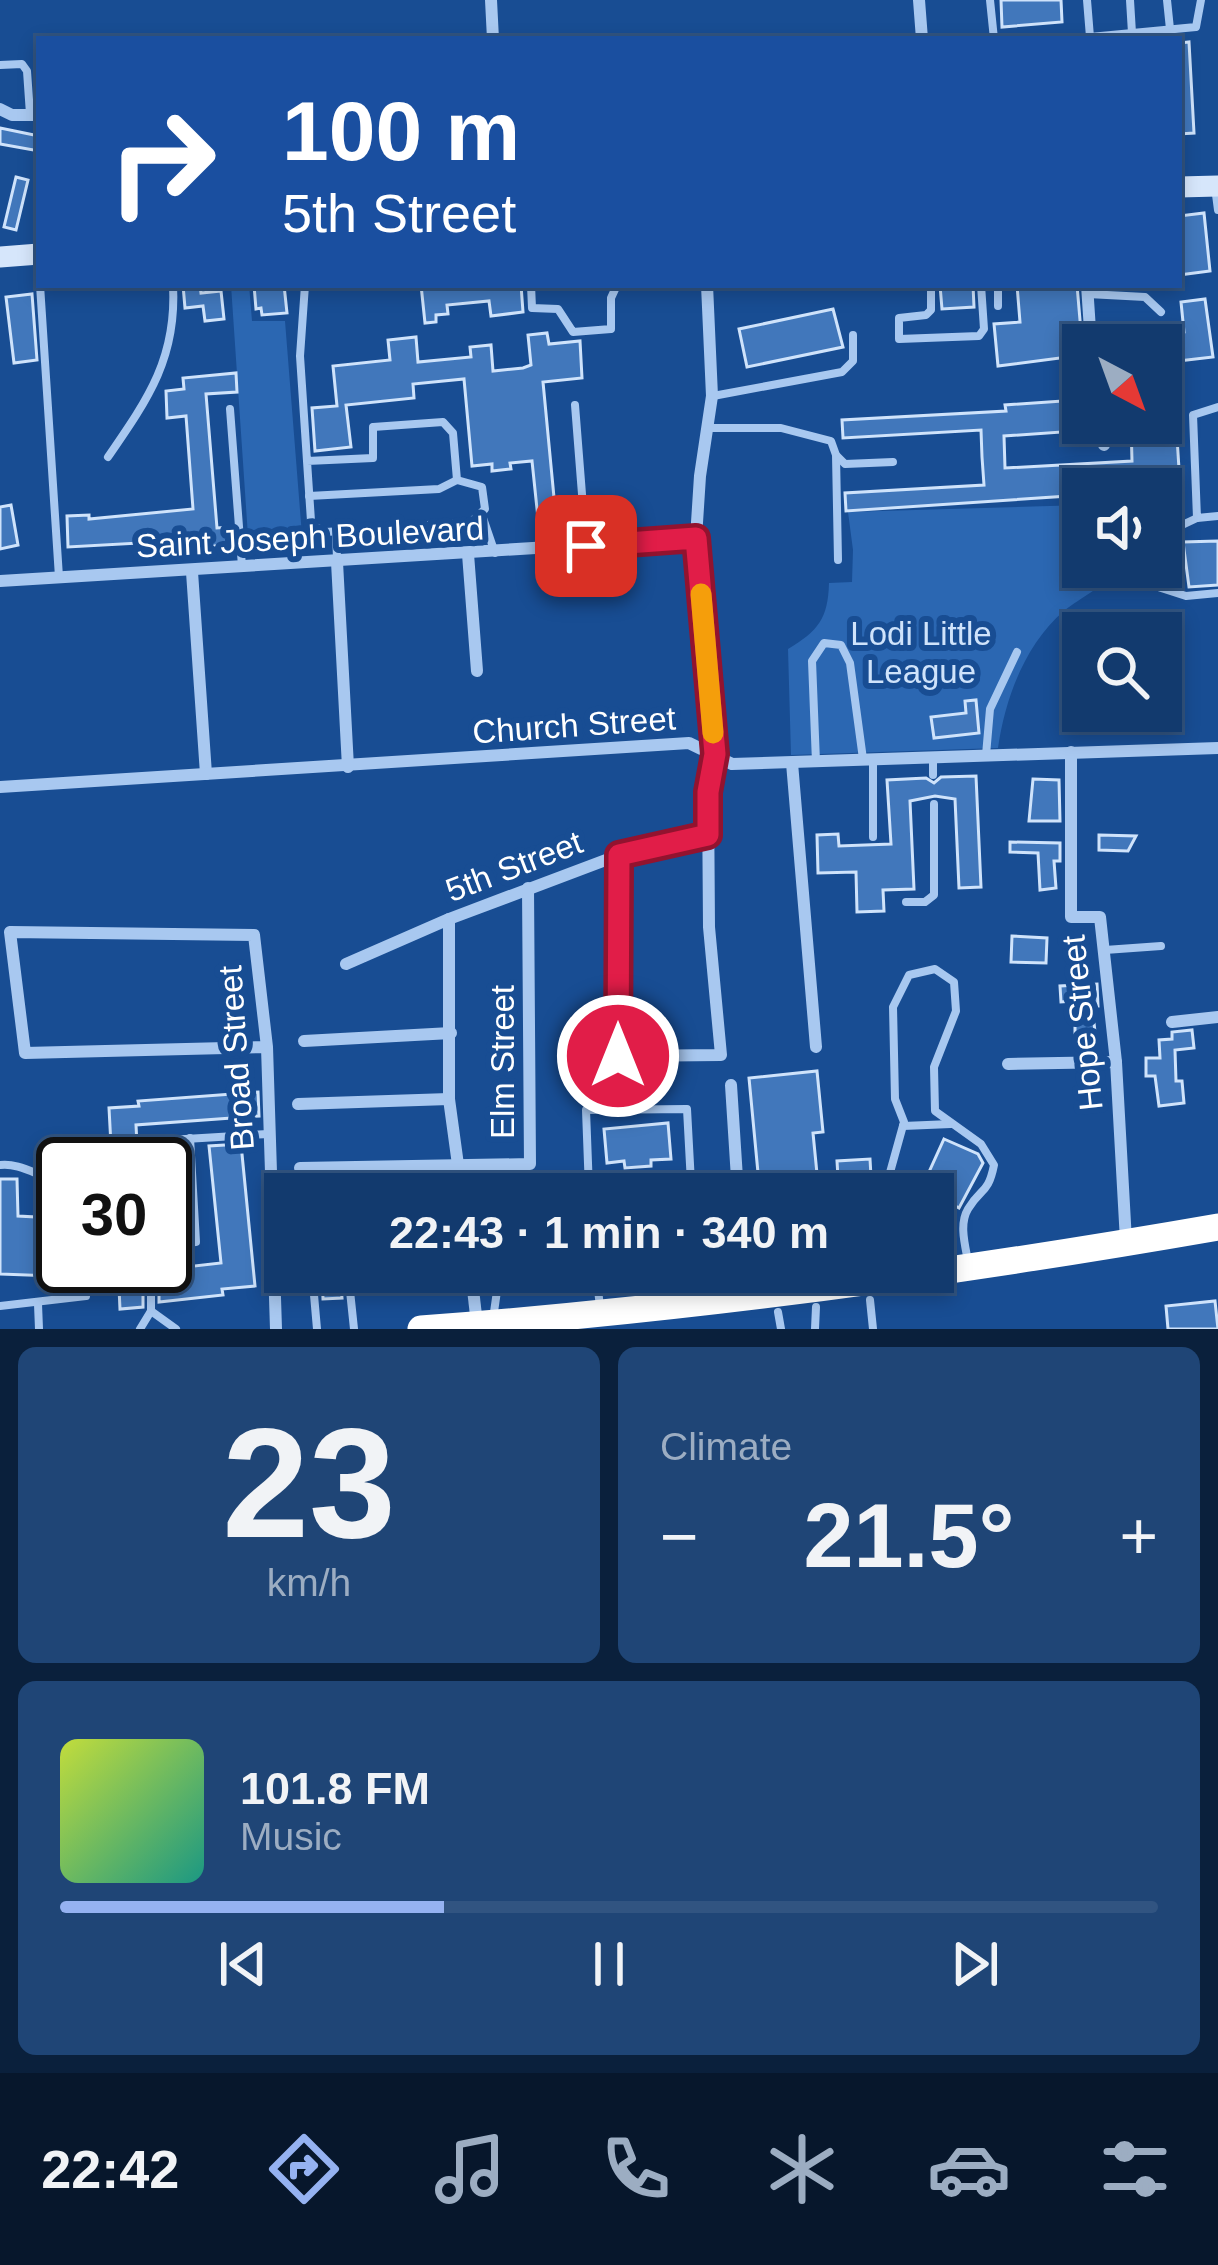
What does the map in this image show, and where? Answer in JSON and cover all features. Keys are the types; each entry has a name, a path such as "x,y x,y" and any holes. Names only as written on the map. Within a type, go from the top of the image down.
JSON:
{"highway":[{"path":"954,1269 1218,1227"},
{"path":"627,1329 816,1318 870,1300 1218,1242"},
{"path":"421,1329 600,1314 697,1293"}],"street":[{"path":"490,0 493,36"},
{"path":"919,0 922,36"},
{"path":"0,110 32,115"},
{"path":"1182,188 1216,186"},
{"path":"0,256 36,254"},
{"path":"619,855 618,1056 721,1055 709,927 708,792 715,754 696,538 712,396 707,288"},
{"path":"1088,290 1090,324"},
{"name":"Saint Joseph Boulevard","path":"0,581 696,538"},
{"path":"468,554 477,671"},
{"path":"337,562 348,766"},
{"path":"193,572 206,774"},
{"name":"Church Street","path":"0,787 689,742 732,764 1218,748"},
{"name":"Hope Street","path":"1071,752 1071,917 1100,917 1116,1062 1126,1243"},
{"path":"792,763 815,1047"},
{"name":"5th Street","path":"346,964 448,919 619,855 708,835"},
{"name":"Elm Street","path":"459,1165 530,1164 528,888"},
{"path":"448,919 449,1099 460,1173"},
{"name":"Broad Street","path":"267,1047 25,1053 10,932 254,935 267,1047 276,1329"},
{"path":"1172,1022 1218,1017"},
{"path":"304,1041 451,1033"},
{"path":"1008,1064 1116,1062"},
{"path":"731,1085 737,1173"},
{"path":"298,1105 449,1099"},
{"path":"299,1168 459,1165"},
{"path":"476,1293 485,1324"}],"lane":[{"path":"990,0 994,36"},
{"path":"1088,0 1090,36"},
{"path":"1130,0 1132,33"},
{"path":"1167,0 1170,29"},
{"path":"1100,36 1196,27 1201,0"},
{"path":"0,65 22,64 27,71 32,115"},
{"path":"1216,186 1218,210"},
{"path":"40,288 59,578"},
{"path":"108,457 151,395 169,350 173,288"},
{"path":"305,288 300,356 313,526 326,532 471,522 482,515"},
{"path":"531,288 532,308 559,309 574,332 611,329 616,288"},
{"path":"931,288 931,310 926,315 898,318 899,339 979,336 984,329 981,288"},
{"path":"998,288 998,306"},
{"path":"1088,290 1145,297 1161,312"},
{"path":"712,396 842,372 853,361 853,334"},
{"path":"575,405 586,546"},
{"path":"1197,518 1193,415 1218,407"},
{"path":"230,409 242,567"},
{"path":"307,461 373,458 374,427 437,421 453,433 457,480"},
{"path":"707,428 805,432 831,441 836,455 838,560"},
{"path":"836,455 845,464 893,462"},
{"path":"309,496 439,489 457,480 485,491 482,515 495,553"},
{"path":"1182,525 1218,516"},
{"path":"336,531 337,562"},
{"path":"1162,588 1186,596 1218,593"},
{"path":"816,762 812,661 824,644 833,642 841,645 850,663 868,760 873,837"},
{"path":"986,755 990,709 1017,652"},
{"path":"933,758 933,776"},
{"path":"906,902 925,902 934,896 934,804"},
{"path":"1103,950 1160,946"},
{"path":"890,1173 902,1126 896,1099 893,1007 909,975 935,969 955,982 956,1011 934,1067 935,1111 981,1144 994,1165 989,1189 967,1210 963,1233 969,1268"},
{"path":"588,1173 586,1110 687,1109 690,1173"},
{"path":"902,1126 952,1124"},
{"path":"192,1138 270,1134"},
{"path":"0,1166 10,1164 36,1176"},
{"path":"192,1172 196,1241 192,1242"},
{"path":"0,1306 38,1304 86,1293"},
{"path":"140,1329 151,1311 151,1293"},
{"path":"314,1293 317,1329"},
{"path":"350,1293 354,1329"},
{"path":"485,1324 494,1293"},
{"path":"598,1293 600,1314"},
{"path":"870,1300 873,1329"},
{"path":"38,1304 39,1329"},
{"path":"151,1311 176,1329"}],"green space":[{"path":"231,288 249,288 252,321 285,321 303,548 249,551"},
{"name":"Lodi Little League","path":"1062,506 1062,588 1096,588 1062,612 1038,639 1012,692 998,748 791,755 788,649 819,623 829,583 852,582 848,512"}],"building":[{"path":"1001,0 1061,0 1062,22 1002,27"},
{"path":"1189,42 1194,133 1182,134 1182,43"},
{"path":"0,128 36,135 36,150 0,144"},
{"path":"16,177 28,180 16,230 4,227"},
{"path":"1204,213 1210,271 1182,275 1182,216"},
{"path":"183,288 221,291 224,319 205,321 203,306 185,308"},
{"path":"254,288 284,288 287,313 262,315 261,308 256,309"},
{"path":"421,288 521,288 523,312 491,316 489,301 447,305 448,314 425,323"},
{"path":"940,288 973,288 974,307 942,309"},
{"path":"1017,288 1077,288 1080,324 1062,324 1062,358 998,366 994,324 1020,322"},
{"path":"32,294 37,360 14,363 6,297"},
{"path":"1205,299 1213,357 1182,361 1181,302"},
{"path":"833,309 843,347 747,367 739,329"},
{"path":"547,333 549,344 580,341 582,378 543,382 555,508 575,507 576,525 539,528 532,461 492,471 492,464 472,466 464,379 413,384 414,398 346,405 351,447 315,451 312,408 337,406 333,366 390,360 388,340 416,337 418,362 471,357 470,347 491,345 493,371 523,368 531,365 528,335"},
{"path":"236,373 237,392 206,394 217,528 231,527 232,545 68,547 67,516 89,515 89,519 193,509 186,416 167,418 166,391 184,389 183,378"},
{"path":"1062,401 1062,432 1004,436 1005,468 1132,461 1132,444 1177,444 1179,468 1062,468 1062,496 846,511 845,493 984,485 981,430 843,438 842,420 1006,411 1005,405"},
{"path":"11,505 18,545 0,549 0,507"},
{"path":"1218,541 1218,585 1189,587 1183,542"},
{"path":"976,700 979,733 934,738 931,717 966,713 965,701"},
{"path":"976,776 981,887 959,888 955,799 935,796 910,801 914,889 883,890 884,911 857,912 856,872 818,873 817,835 838,834 839,846 891,844 887,780 926,778 934,783 941,777"},
{"path":"1033,779 1059,780 1060,821 1029,821"},
{"path":"1099,835 1136,836 1128,851 1099,850"},
{"path":"1010,842 1060,843 1060,861 1054,861 1056,888 1040,890 1038,853 1010,852"},
{"path":"1012,936 1047,938 1046,963 1011,962"},
{"path":"1097,984 1098,1006 1092,1006 1096,1040 1075,1041 1075,1001 1061,1002 1060,986"},
{"path":"1192,1030 1194,1048 1175,1050 1176,1081 1182,1081 1184,1103 1159,1106 1155,1076 1146,1076 1146,1058 1160,1058 1159,1040 1172,1039 1172,1032"},
{"path":"817,1071 823,1132 813,1133 817,1173 758,1173 749,1078"},
{"path":"258,1092 259,1116 136,1125 137,1137 111,1137 109,1108 139,1106 138,1101"},
{"path":"668,1123 671,1159 625,1168 624,1161 607,1163 604,1129"},
{"path":"944,1139 978,1154 983,1163 959,1208 954,1205 954,1173 929,1173"},
{"path":"241,1144 255,1286 222,1289 223,1295 159,1302 159,1293 192,1293 192,1266 221,1263 209,1146"},
{"path":"870,1159 871,1173 838,1173 837,1161"},
{"path":"0,1179 17,1179 18,1216 36,1217 36,1275 0,1274"},
{"path":"119,1293 143,1293 143,1307 120,1309"},
{"path":"323,1293 342,1293 342,1298 323,1299"},
{"path":"1215,1301 1218,1329 1168,1329 1166,1306"}],"slow traffic":[{"path":"701,594 713,733"}],"route":[{"path":"586,546 696,538 715,754 708,792 708,835 619,855 618,1056"}]}
